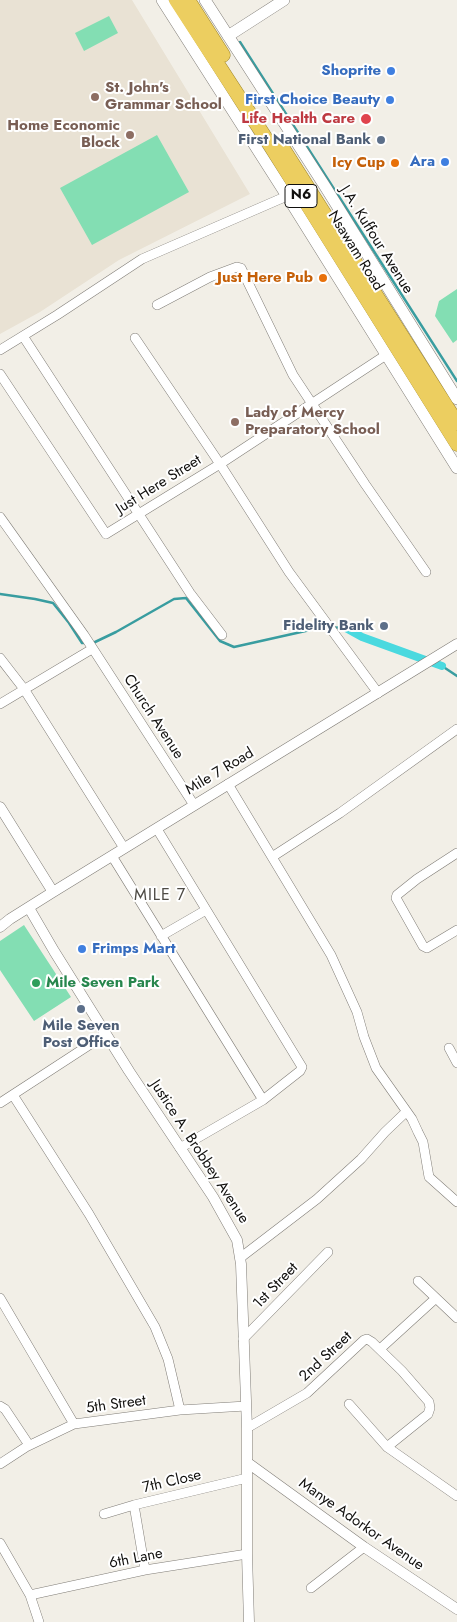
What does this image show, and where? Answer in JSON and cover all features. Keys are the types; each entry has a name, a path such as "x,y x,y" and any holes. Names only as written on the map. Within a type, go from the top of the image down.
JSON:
{"highway":[{"name":"Nsawam Road","path":"176,0 429,390 457,423"},
{"name":"Nsawam Road","path":"188,0 429,390 457,444"}],"main road":[{"path":"162,0 457,468"},
{"name":"J.A. Kuffour Avenue","path":"205,0 268,96 457,400"},
{"path":"228,36 284,0"}],"street":[{"path":"0,350 142,259 287,196"},
{"path":"158,305 210,278 237,267 241,268 293,375 426,572"},
{"path":"23,336 190,593 222,634"},
{"path":"135,338 220,464 289,572 378,693"},
{"name":"Just Here Street","path":"0,374 104,532 108,533 220,464 386,355"},
{"name":"Church Avenue","path":"0,517 84,635 194,805"},
{"name":"Mile 7 Road","path":"0,927 124,848 457,644"},
{"path":"0,704 91,647"},
{"path":"0,658 24,689 124,848"},
{"path":"272,857 340,813 457,729"},
{"path":"228,784 331,956 357,1012 376,1068 412,1119 423,1142 429,1177 457,1202"},
{"path":"0,807 53,892"},
{"path":"157,828 302,1066 300,1071 263,1100 180,1148"},
{"path":"457,853 396,895 396,898 423,946 427,948 457,930"},
{"path":"112,856 263,1100"},
{"name":"Justice A. Brobbey Avenue","path":"29,908 106,1034 213,1197 235,1234 240,1258 247,1428 249,1622"},
{"path":"161,936 206,910"},
{"path":"0,1103 106,1034"},
{"path":"449,1048 457,1063"},
{"path":"13,1094 89,1214 155,1327 168,1359 180,1410"},
{"path":"240,1258 317,1199 361,1159 406,1112"},
{"name":"1st Street","path":"243,1339 328,1252"},
{"path":"418,1282 457,1318"},
{"path":"0,1298 74,1424"},
{"path":"387,1447 428,1414 430,1408 429,1402 424,1396 380,1350 436,1298"},
{"name":"2nd Street","path":"247,1428 307,1393 364,1340 372,1342 380,1350"},
{"path":"349,1404 387,1447 457,1496"},
{"path":"0,1406 5,1409 29,1445"},
{"name":"5th Street","path":"0,1464 29,1445 74,1424 180,1410 246,1406"},
{"name":"Manye Adorkor Avenue","path":"248,1463 364,1547 457,1609"},
{"name":"7th Close","path":"104,1514 247,1478"},
{"path":"134,1505 145,1570"},
{"path":"0,1543 30,1595 39,1622"},
{"path":"311,1588 364,1547"},
{"name":"6th Lane","path":"30,1595 145,1570 247,1554"}],"shaded area":[{"name":"St. John's Grammar School","path":"0,0 132,0 250,194 119,260 40,312 0,334"}],"green space":[{"path":"109,16 118,33 84,51 75,33"},
{"path":"157,135 189,192 92,245 60,188"},
{"path":"457,289 457,340 453,343 435,316 439,301"},
{"name":"Mile Seven Park","path":"24,925 71,997 34,1021 0,970 0,941"}],"waterway":[{"path":"240,42 457,381"},
{"path":"0,594 53,603 82,643 85,643"},
{"path":"93,643 174,599 186,598 220,641 234,647 326,628"},
{"path":"332,628 344,627"},
{"path":"344,627 362,637 442,666"},
{"path":"442,666 457,676"}],"place":[{"name":"Shoprite","path":"391,71"},
{"name":"St. John's Grammar School","path":"95,97"},
{"name":"First Choice Beauty","path":"390,100"},
{"name":"Life Health Care","path":"366,119"},
{"name":"Home Economic Block","path":"130,135"},
{"name":"First National Bank","path":"381,140"},
{"name":"Ara","path":"445,162"},
{"name":"Icy Cup","path":"395,163"},
{"name":"Just Here Pub","path":"323,278"},
{"name":"Lady of Mercy Preparatory School","path":"235,422"},
{"name":"Fidelity Bank","path":"384,626"},
{"name":"Frimps Mart","path":"82,949"},
{"name":"Mile Seven Park","path":"36,983"},
{"name":"Mile Seven Post Office","path":"81,1009"}],"district":[{"name":"MILE 7","path":"160,896"}]}
